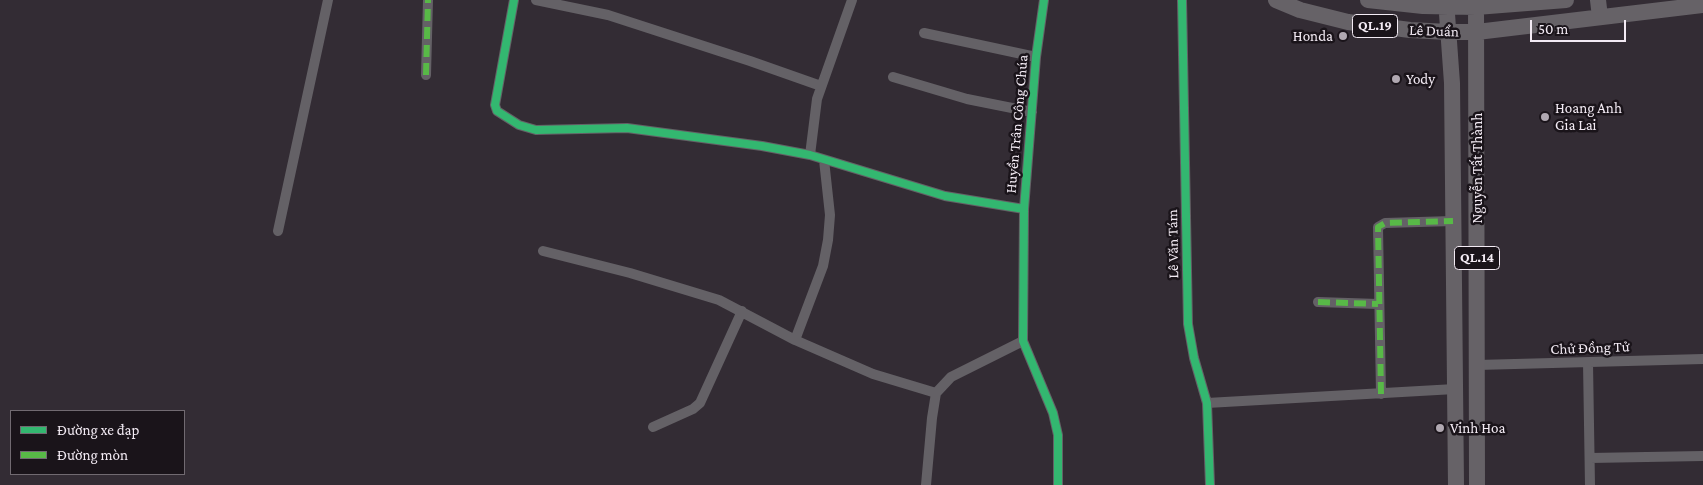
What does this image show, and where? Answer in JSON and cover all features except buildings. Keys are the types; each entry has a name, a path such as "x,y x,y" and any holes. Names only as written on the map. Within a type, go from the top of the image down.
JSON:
{"main road":[{"name":"Lê Duẩn","path":"1276,0 1300,10 1348,22 1410,30 1448,32 1477,32 1703,5"},
{"name":"Lê Duẩn","path":"1368,0 1446,3 1566,0"},
{"path":"1598,0 1600,17"},
{"name":"QL.14","path":"1446,3 1448,32"},
{"name":"QL.14","path":"1476,3 1477,32"},
{"name":"Nguyễn Tất Thành","path":"1448,32 1452,83 1456,485"},
{"name":"Nguyễn Tất Thành","path":"1477,32 1477,485"}],"street":[{"path":"278,231 328,0"},
{"path":"426,75 429,25 428,0"},
{"path":"514,0 495,105 497,111 519,125 536,130 606,127 674,133 810,156 946,196 1024,209"},
{"path":"536,0 608,15 821,86"},
{"path":"810,156 821,86 852,0"},
{"name":"Huyền Trân Công Chúa","path":"1044,0 1036,57 1024,209 1022,341 1053,413 1058,435 1058,485"},
{"name":"Lê Văn Tám","path":"1182,0 1188,324 1194,358 1207,403 1210,485"},
{"path":"924,33 1036,57"},
{"path":"893,77 967,99 1032,112"},
{"path":"794,340 823,266 828,240 830,215 824,160"},
{"path":"1381,394 1377,234 1381,224 1453,221"},
{"path":"543,252 639,276 719,300 742,310 763,324 794,340 874,374 936,393"},
{"path":"1318,302 1378,304"},
{"path":"653,427 693,409 700,403 742,310"},
{"path":"926,485 936,393 951,377 1022,341"},
{"name":"Chử Đồng Tử","path":"1477,366 1703,359"},
{"path":"1588,363 1590,485"},
{"path":"1207,403 1455,389"},
{"path":"1590,458 1703,456"}],"marked path":[{"path":"426,75 428,0"},
{"path":"1381,394 1378,227 1385,223 1453,221"},
{"path":"1318,302 1378,304"}],"cycle path":[{"path":"514,0 495,105 497,111 519,125 536,130 627,128 762,146 810,155 945,196 1024,209"},
{"path":"1044,0 1036,57 1024,209 1023,341 1053,413 1058,435 1058,485"},
{"path":"1182,0 1188,324 1194,358 1207,403 1210,485"}],"place":[{"name":"Honda","path":"1343,36"},
{"name":"Yody","path":"1396,79"},
{"name":"Hoang Anh Gia Lai","path":"1545,117"},
{"name":"Vinh Hoa","path":"1440,428"}]}
